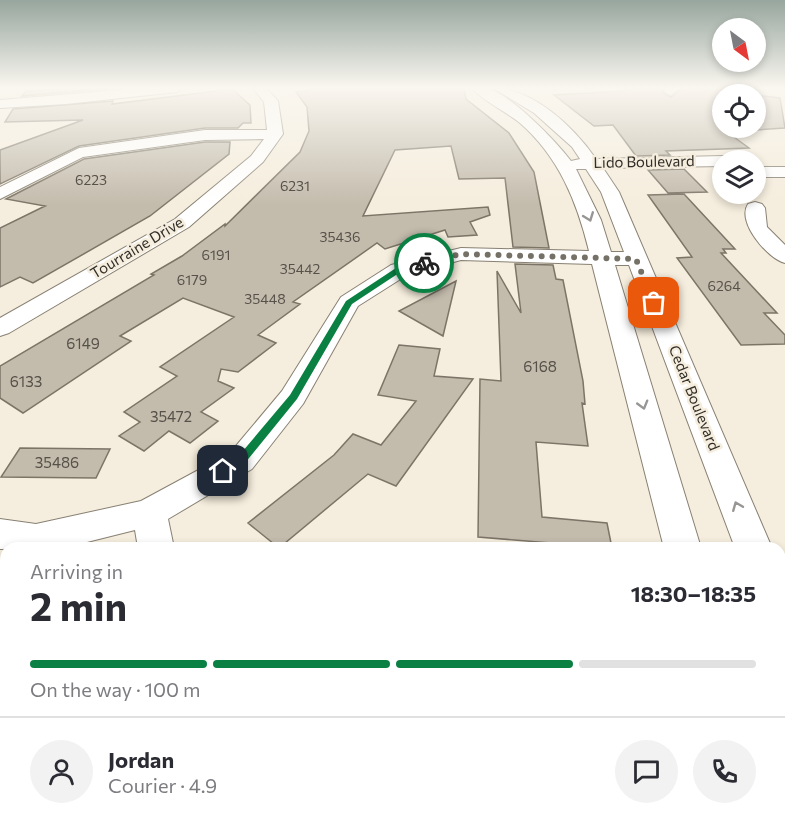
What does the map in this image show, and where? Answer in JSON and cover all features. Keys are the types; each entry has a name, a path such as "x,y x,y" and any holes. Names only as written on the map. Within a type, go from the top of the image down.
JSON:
{"street":[{"path":"0,194 79,153 205,135 275,134 274,127"},
{"name":"Cedar Boulevard","path":"532,127 581,164 625,184 636,259 752,542"},
{"name":"Cedar Boulevard","path":"552,127 581,164 591,220 681,542"},
{"name":"Tourraine Drive","path":"0,328 182,223 257,159 275,134"},
{"path":"581,164 628,158 658,161"},
{"name":"Lido Boulevard","path":"581,164 712,161"},
{"path":"766,161 785,161"},
{"name":"Lido Boulevard","path":"581,164 625,184 712,173"},
{"path":"766,172 785,172"},
{"path":"755,208 757,228 785,257"},
{"path":"0,534 36,539 149,513 241,461 293,397 349,302 399,270 461,254 636,259"},
{"path":"149,513 155,542"}],"building":[{"path":"64,127 239,127 205,128 79,146 0,184 0,150"},
{"path":"309,127 501,127 509,133 534,172 549,248 513,247 505,178 459,179 451,146 395,150 363,216 488,207 490,215 470,222 477,235 448,237 445,230 385,249 377,243 293,302 300,304 258,335 276,343 238,372 221,369 218,381 234,388 201,412 218,421 190,443 169,431 144,451 119,436 140,422 124,412 177,376 160,367 234,317 183,298 120,336 131,341 23,413 0,398 0,366 154,275 151,274 182,256 225,224 225,226 300,152"},
{"path":"614,127 712,127 712,138 735,138 749,148 666,151 670,155 636,156"},
{"path":"766,127 785,128 766,129"},
{"path":"205,142 230,142 229,154 150,216 33,283 20,277 0,287 0,228 45,206 6,199 84,159"},
{"path":"684,169 707,192 668,193 648,170"},
{"path":"684,194 735,249 723,249 726,253 721,253 777,313 764,313 785,335 785,344 741,345 677,258 692,257 648,195"},
{"path":"515,264 553,265 556,279 563,280 583,381 585,404 582,403 588,446 536,442 542,517 607,523 611,542 539,542 478,537 480,379 501,381 497,271 521,313"},
{"path":"456,281 443,336 399,311"},
{"path":"399,345 440,349 434,376 473,379 396,486 368,474 286,542 272,542 248,523 334,455 353,434 381,445 416,401 378,395"},
{"path":"20,448 110,449 96,478 1,477"}],"way so far":[{"path":"424,263 461,254 636,259 654,303"}],"route":[{"path":"223,471 241,461 293,397 349,302 399,270 424,263"}]}
